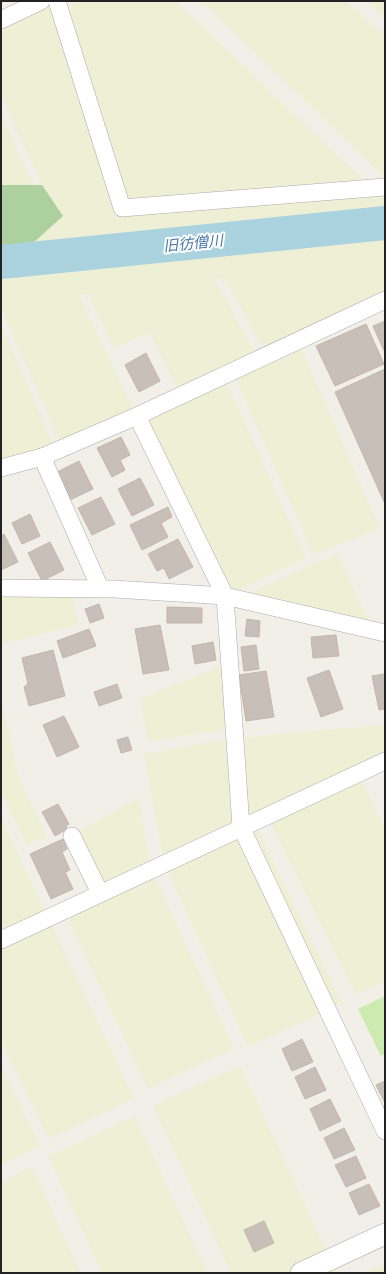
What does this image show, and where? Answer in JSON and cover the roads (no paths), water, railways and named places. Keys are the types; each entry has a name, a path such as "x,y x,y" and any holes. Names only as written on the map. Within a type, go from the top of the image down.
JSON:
{"street":[{"path":"1,20 41,1"},
{"path":"57,1 122,208 385,187"},
{"path":"1,468 42,457 137,416 385,300"},
{"path":"137,416 225,596 241,827 385,1131"},
{"path":"42,457 100,588"},
{"path":"1,588 100,588 225,596 385,633"},
{"path":"1,940 385,761"},
{"path":"72,836 100,893"},
{"path":"301,1273 385,1234"}],"waterway":[{"name":"旧彷僧川","path":"1,262 385,223"}]}
